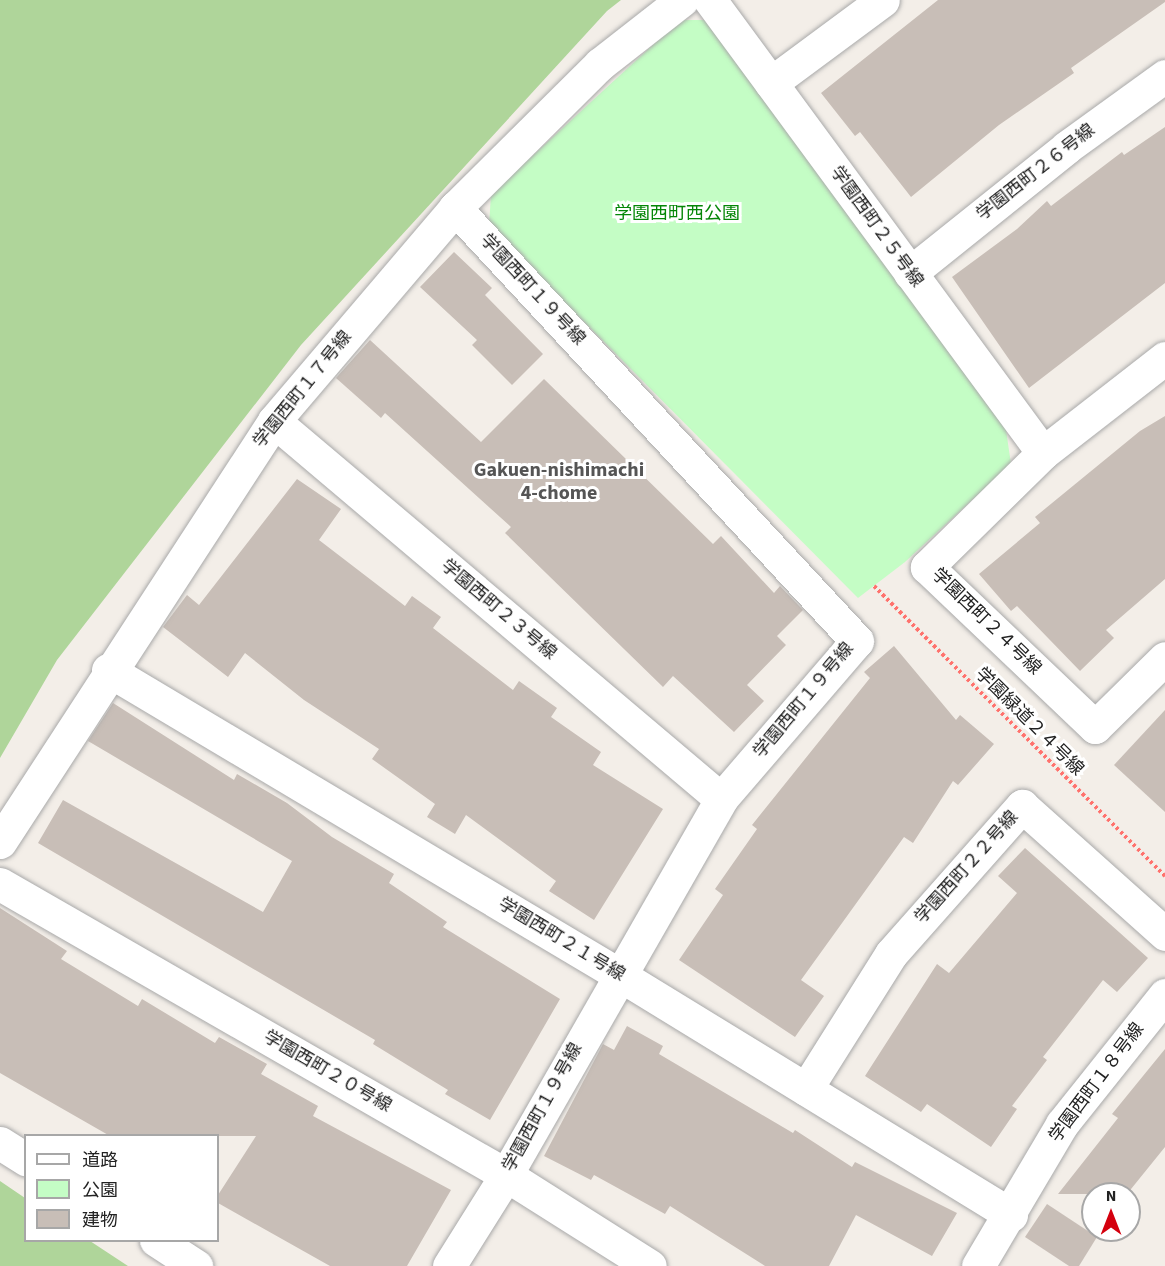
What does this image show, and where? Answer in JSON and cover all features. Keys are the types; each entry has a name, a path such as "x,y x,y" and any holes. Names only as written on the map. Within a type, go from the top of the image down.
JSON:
{"street":[{"name":"学園西町１７号線","path":"0,842 108,670 274,421 455,208 600,64 682,0"},
{"name":"学園西町２５号線","path":"710,0 1043,453"},
{"path":"771,83 883,0"},
{"name":"学園西町２６号線","path":"910,273 1067,147 1165,76"},
{"name":"学園西町１９号線","path":"449,1266 506,1175 618,974 721,799 857,641 455,208"},
{"name":"学園西町２４号線","path":"1165,358 1043,453 927,567 1095,727 1165,657"},
{"name":"学園西町２３号線","path":"274,421 721,799"},
{"name":"学園西町２１号線","path":"108,670 618,974 1011,1215"},
{"name":"学園西町２２号線","path":"806,1089 891,954 1022,806 1165,933"},
{"name":"学園西町２０号線","path":"0,884 506,1175 650,1266"},
{"name":"学園西町１８号線","path":"978,1266 1011,1215 1062,1124 1165,995"},
{"path":"0,1143 24,1158"},
{"path":"159,1242 196,1266"}],"path":[{"name":"学園緑道２４号線","path":"874,586 1165,876"}],"green space":[{"path":"0,0 621,0 607,11 301,345 57,660 0,758"},
{"name":"学園西町西公園","path":"680,20 711,20 1006,430 1011,464 905,562 858,598 489,226 491,194"},
{"path":"0,1181 24,1197 24,1242 92,1242 128,1266 0,1266"}],"building":[{"path":"938,0 1165,0 1165,2 1071,68 1074,73 999,125 911,197 860,132 855,136 821,93"},
{"path":"1165,127 1165,283 1029,388 952,277 1017,229 1047,201 1051,206 1122,152 1124,155"},
{"path":"454,252 492,288 485,295 543,354 512,385 472,345 477,340 420,287"},
{"path":"370,340 481,442 544,379 713,544 721,536 774,593 780,586 803,610 777,636 786,645 747,685 764,701 734,732 673,676 663,687 505,533 511,527 385,413 381,418 336,378"},
{"path":"1165,416 1165,579 1106,630 1114,638 1080,671 1017,606 1011,611 979,574 1040,523 1035,517 1140,431"},
{"path":"297,479 341,509 319,540 405,606 412,596 441,617 433,628 513,690 519,681 557,708 551,717 601,752 593,765 663,809 594,920 549,891 556,881 466,815 455,834 427,817 435,804 372,759 379,749 304,700 245,653 228,677 163,627 187,595 199,605"},
{"path":"894,646 956,720 960,715 994,744 958,785 953,781 913,843 904,837 801,980 824,996 795,1037 679,960 723,895 715,889 757,829 752,825 870,678 864,672"},
{"path":"113,703 234,780 237,774 287,803 332,837 394,874 389,883 447,922 443,927 560,999 490,1120 445,1094 448,1090 373,1044 375,1040 38,843 63,800 263,912 292,861 88,741"},
{"path":"1165,710 1165,812 1114,765"},
{"path":"1025,848 1148,958 1117,992 1103,980 1043,1057 1047,1060 1012,1106 1017,1109 991,1147 927,1104 921,1112 865,1076 937,964 949,973 1017,893 998,876"},
{"path":"0,908 67,951 61,959 138,1006 142,999 215,1043 219,1037 267,1064 261,1074 318,1106 313,1116 451,1190 407,1266 330,1266 219,1204 219,1193 256,1136 107,1134 0,1073"},
{"path":"627,1026 663,1046 659,1054 793,1133 795,1130 852,1167 855,1162 957,1213 932,1256 856,1215 829,1266 765,1266 670,1206 665,1214 594,1175 591,1180 544,1156 603,1044 614,1050"},
{"path":"1165,1049 1165,1147 1137,1182 1081,1182 1081,1194 1058,1194 1118,1118 1112,1114"},
{"path":"1047,1204 1081,1226 1081,1242 1094,1242 1079,1266 1069,1266 1025,1237"}],"district":[{"name":"Gakuen-nishimachi 4-chome","path":"559,482"}]}
